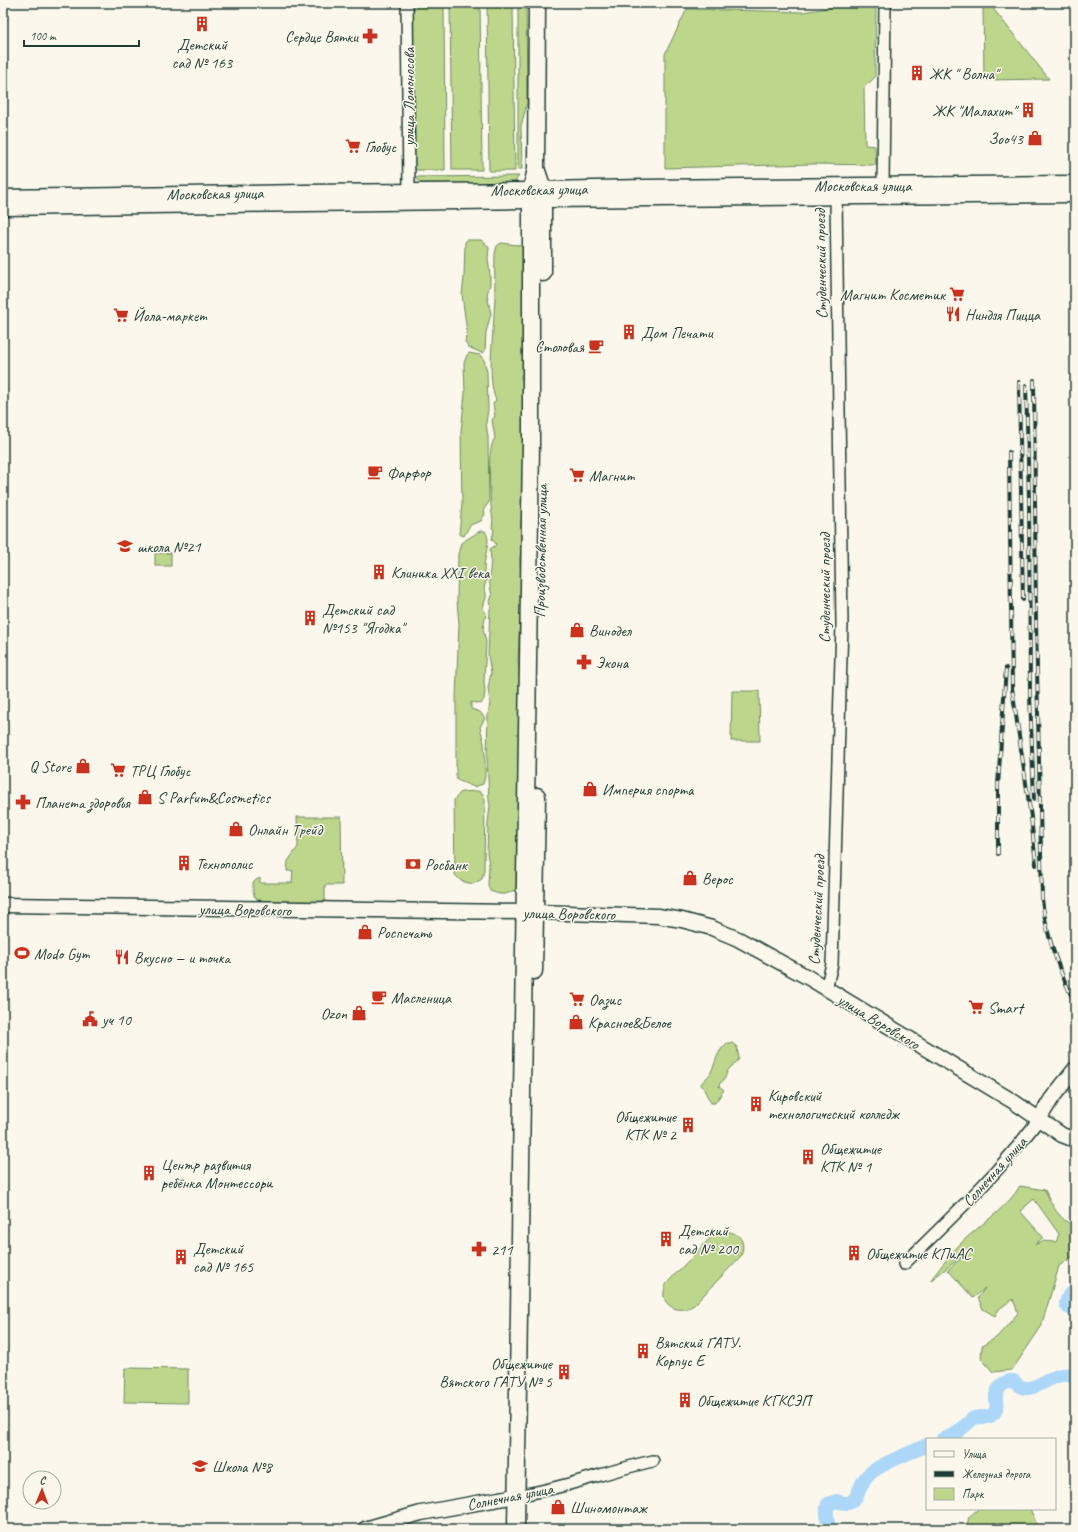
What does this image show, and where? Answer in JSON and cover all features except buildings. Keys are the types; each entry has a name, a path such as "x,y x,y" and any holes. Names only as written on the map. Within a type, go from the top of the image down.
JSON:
{"highway":[{"path":"537,3 537,195"},
{"name":"Производственная улица","path":"521,1495 530,1124 530,912 537,195"},
{"path":"516,1529 521,1495"},
{"path":"521,1495 526,1529"}],"main road":[{"name":"Московская улица","path":"836,191 883,185 1075,183"},
{"name":"Московская улица","path":"3,208 409,197 836,191 1075,195"},
{"name":"Московская улица","path":"3,197 409,197"},
{"name":"улица Воровского","path":"3,905 628,914 658,916 682,920 712,928 769,955 1014,1102 1062,1134 1075,1140"},
{"name":"Солнечная улица","path":"1039,1119 1075,1069"},
{"name":"Солнечная улица","path":"365,1529 421,1513 521,1495"}],"street":[{"name":"улица Ломоносова","path":"407,3 409,197"},
{"path":"883,185 885,3"},
{"name":"Студенческий проезд","path":"826,989 832,964 842,624 836,191"},
{"name":"Солнечная улица","path":"904,1264 975,1193 1039,1119"},
{"name":"Солнечная улица","path":"521,1495 570,1484 653,1461"}],"green space":[{"path":"412,3 444,3 445,170 413,170"},
{"path":"450,3 480,3 482,170 452,170"},
{"path":"487,3 513,3 515,171 489,171"},
{"path":"518,3 526,3 527,103 521,126 522,169 518,169"},
{"path":"985,4 991,6 1049,79 986,80 984,76 983,8"},
{"path":"840,6 876,6 875,77 864,88 865,145 875,146 876,165 814,164 665,168 665,54 687,9 803,12"},
{"path":"519,176 514,183 422,185 415,177"},
{"path":"467,240 481,240 489,248 488,258 490,285 487,294 491,314 486,332 485,351 482,353 468,347 465,342 467,332 462,295 465,242"},
{"path":"501,243 523,247 526,374 521,375 521,379 526,381 527,385 523,389 525,395 523,513 521,524 520,562 522,575 518,660 520,685 516,889 509,893 503,894 490,891 488,885 489,865 487,853 490,805 487,756 488,715 490,703 488,688 491,673 488,655 491,607 490,601 492,596 489,580 491,560 490,549 496,544 492,539 494,530 492,528 493,520 490,478 490,453 495,438 492,420 495,416 493,404 496,400 493,392 491,359 495,300 495,254 497,246"},
{"path":"469,353 480,355 484,360 487,372 488,409 486,423 488,437 489,502 484,509 485,514 481,521 470,525 464,536 459,534 462,504 461,432 465,393 464,363"},
{"path":"480,531 485,531 488,538 484,569 484,575 487,578 484,588 486,596 483,609 486,613 483,629 486,642 485,691 484,699 481,704 471,702 471,709 480,712 485,718 480,727 484,743 485,777 483,784 474,787 457,780 456,775 456,697 459,624 457,601 458,554 461,543"},
{"path":"155,553 171,553 171,566 155,566"},
{"path":"732,691 759,691 760,741 731,741"},
{"path":"478,791 483,794 485,800 484,870 482,879 473,884 461,881 455,875 454,800 461,792"},
{"path":"297,817 341,817 342,885 325,885 325,902 259,901 255,897 253,891 253,883 256,880 260,878 260,883 292,883 293,871 287,871 288,861 298,847"},
{"path":"727,1043 732,1043 737,1047 739,1059 729,1069 724,1080 720,1083 719,1086 724,1090 715,1103 711,1103 701,1084 710,1073 719,1053"},
{"path":"1020,1186 1045,1190 1060,1216 1075,1227 1075,1255 1059,1266 1041,1327 1012,1370 993,1372 981,1358 982,1346 997,1337 1018,1313 1013,1299 999,1309 995,1316 983,1309 978,1298 985,1288 973,1298 948,1270 970,1250 930,1281 960,1244 1010,1200","holes":["1034,1199 1059,1234 1056,1242 1042,1241 1035,1245 1043,1237 1020,1211"]},
{"path":"722,1231 728,1231 740,1238 743,1245 741,1256 694,1305 682,1309 669,1305 665,1300 664,1295 666,1284 714,1234"},
{"path":"125,1368 188,1369 188,1403 124,1402"},
{"path":"977,1510 1030,1510 1039,1529 966,1529 969,1517"}],"waterway":[{"path":"1075,1291 1069,1295 1066,1303 1069,1308 1075,1309"},
{"path":"946,1438 956,1433 974,1418 992,1415 996,1408 997,1392 1005,1383 1014,1381 1019,1386 1031,1388 1056,1377 1075,1374"},
{"path":"826,1529 828,1523 828,1504 837,1501 849,1503 856,1496 863,1481 872,1472 887,1463 926,1445"}],"railway":[{"path":"1034,380 1036,622 1042,899 1046,926 1054,952 1063,978 1075,1003"},
{"path":"1019,382 1023,600"},
{"path":"1026,385 1029,500 1030,695 1034,800"},
{"path":"1009,452 1012,688 1031,817 1036,865"},
{"path":"998,854 998,785 1006,668"}],"place":[{"name":"Детский сад № 163","path":"202,24"},
{"name":"Сердце Вятки","path":"370,36"},
{"name":"ЖК \" Волна\"","path":"917,73"},
{"name":"ЖК \"Малахит\"","path":"1028,110"},
{"name":"Зоо43","path":"1035,138"},
{"name":"Глобус","path":"353,146"},
{"name":"Магнит Косметик","path":"957,294"},
{"name":"Ниндзя Пицца","path":"953,314"},
{"name":"Йола-маркет","path":"121,315"},
{"name":"Дом Печати","path":"629,332"},
{"name":"Столовая","path":"596,346"},
{"name":"Фарфор","path":"375,472"},
{"name":"Магнит","path":"577,475"},
{"name":"школа №21","path":"125,546"},
{"name":"Клиника XXI века","path":"379,572"},
{"name":"Детский сад №153 \"Ягодка\"","path":"310,618"},
{"name":"Винодел","path":"577,630"},
{"name":"Экона","path":"584,662"},
{"name":"Q Store","path":"83,766"},
{"name":"ТРЦ Глобус","path":"118,770"},
{"name":"Империя спорта","path":"590,789"},
{"name":"S Parfum&Cosmetics","path":"145,797"},
{"name":"Планета здоровья","path":"23,802"},
{"name":"Онлайн Трейд","path":"236,829"},
{"name":"Технополис","path":"184,863"},
{"name":"Росбанк","path":"413,864"},
{"name":"Верос","path":"690,878"},
{"name":"Роспечать","path":"365,932"},
{"name":"Modo Gym","path":"22,953"},
{"name":"Вкусно — и точка","path":"122,957"},
{"name":"Масленица","path":"379,997"},
{"name":"Оазис","path":"577,999"},
{"name":"Smart","path":"976,1007"},
{"name":"Ozon","path":"359,1013"},
{"name":"уч 10","path":"90,1019"},
{"name":"Красное&Белое","path":"576,1022"},
{"name":"Кировский технологический колледж","path":"756,1104"},
{"name":"Общежитие КТК № 2","path":"688,1125"},
{"name":"Общежитие КТК № 1","path":"808,1157"},
{"name":"Центр развития ребёнка Монтессори","path":"149,1173"},
{"name":"Детский сад № 200","path":"666,1239"},
{"name":"211","path":"479,1249"},
{"name":"Общежитие КПиАС","path":"854,1253"},
{"name":"Детский сад № 165","path":"181,1257"},
{"name":"Вятский ГАТУ. Корпус Е","path":"643,1351"},
{"name":"Общежитие Вятского ГАТУ № 5","path":"564,1372"},
{"name":"Общежитие КГКСЭП","path":"685,1400"},
{"name":"Школа №8","path":"200,1466"},
{"name":"Шиномонтаж","path":"558,1507"}]}
